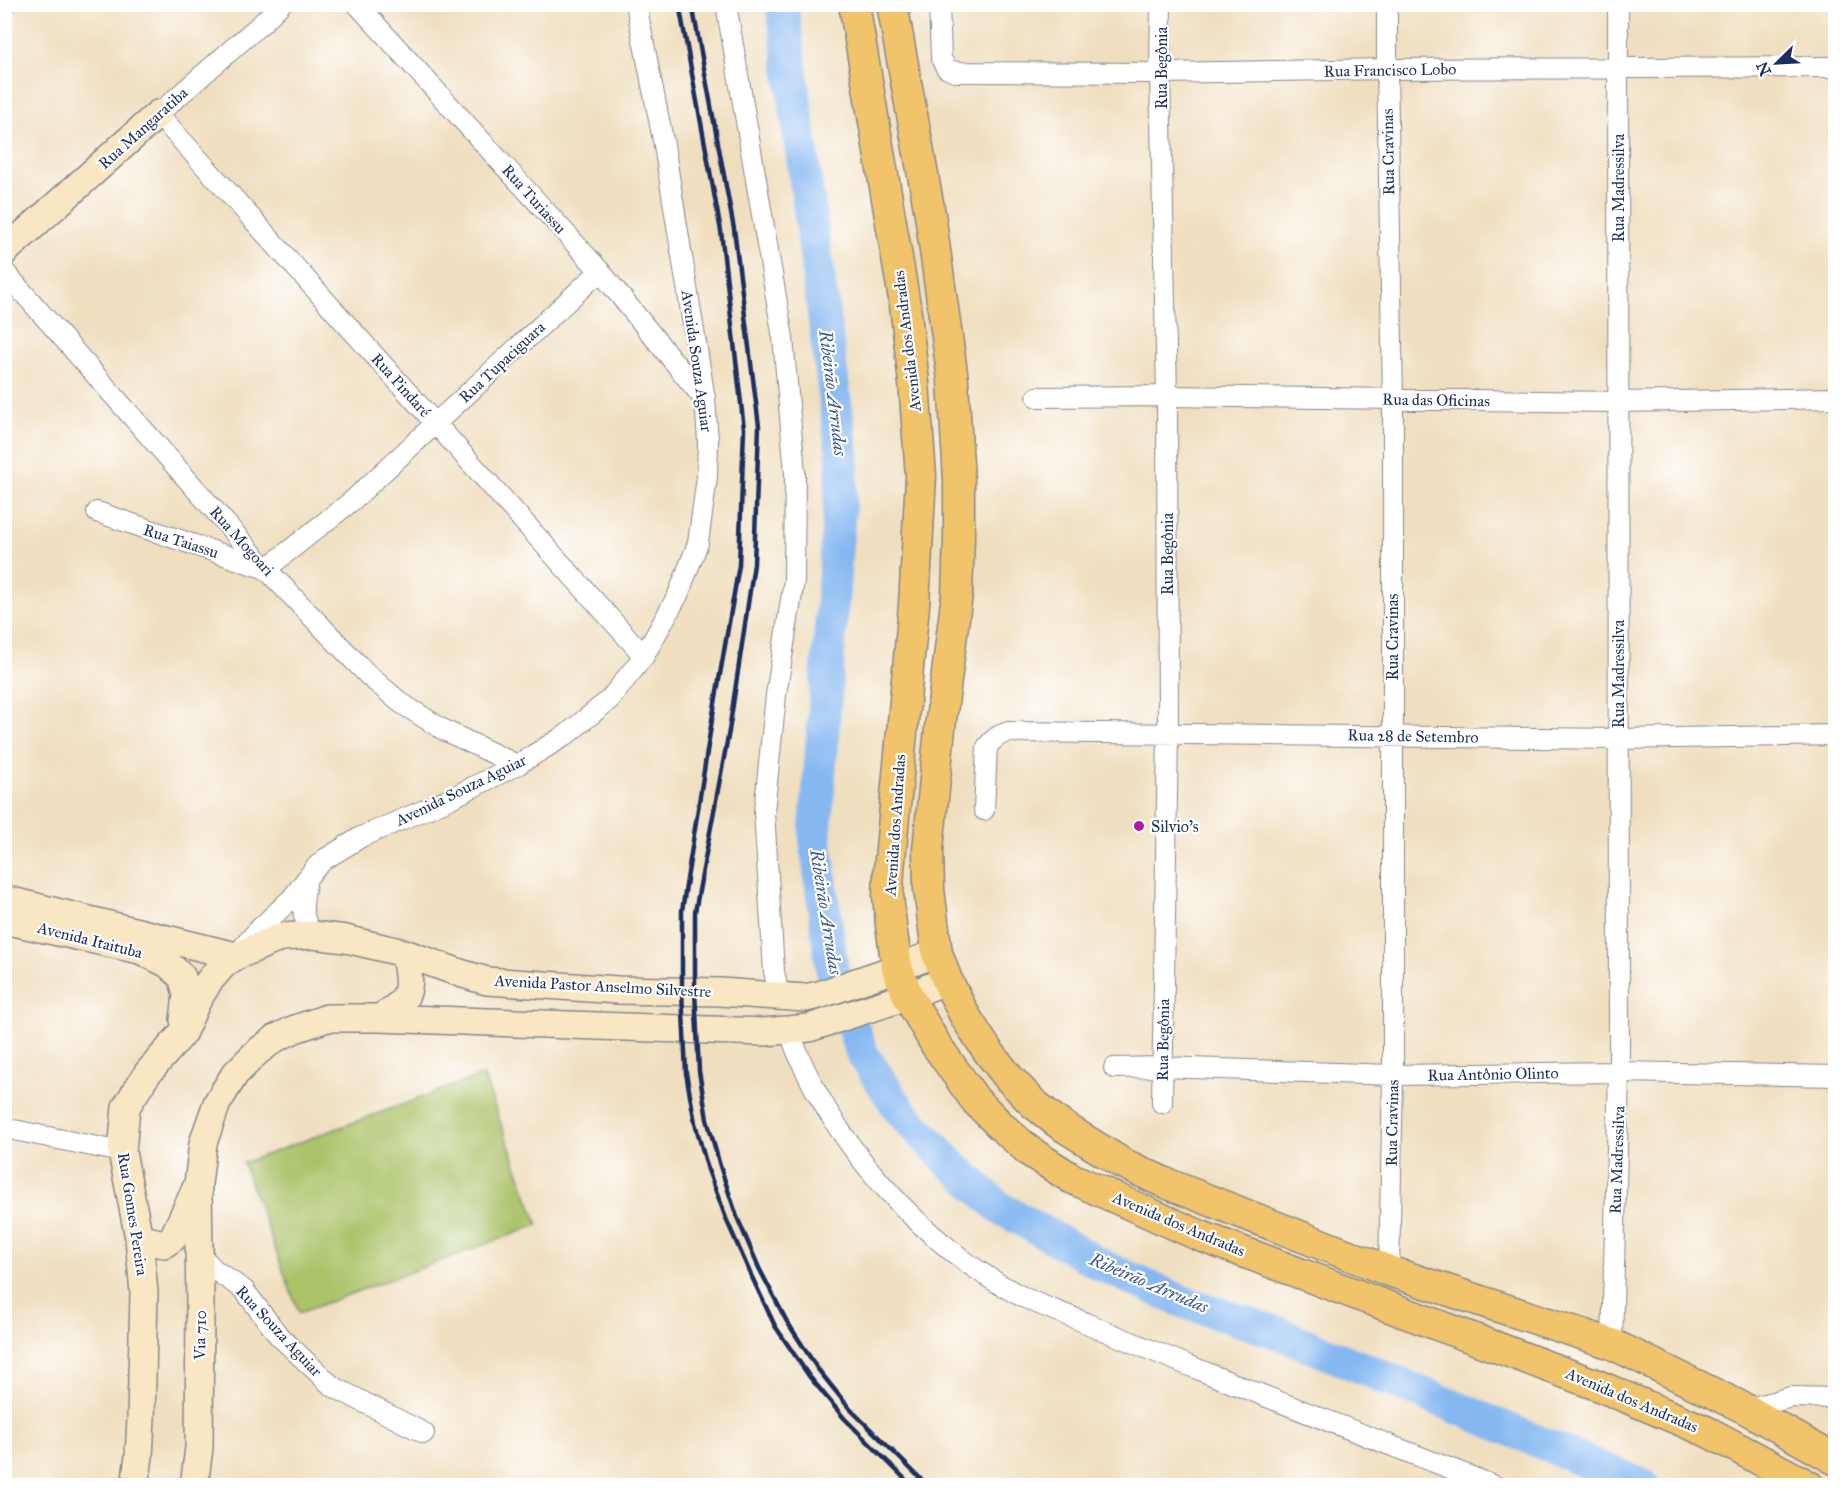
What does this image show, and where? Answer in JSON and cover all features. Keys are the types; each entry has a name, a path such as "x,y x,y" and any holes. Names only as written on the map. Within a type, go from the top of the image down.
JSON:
{"main road":[{"name":"Avenida dos Andradas","path":"854,4 905,305 921,476 914,604 889,870 888,896 891,925 889,971 899,999 936,1045 976,1101 1029,1151 1071,1178 1198,1235 1597,1384 1708,1432 1809,1485"},
{"name":"Avenida dos Andradas","path":"895,12 928,202 952,380 959,481 957,594 940,728 928,850 929,889 942,966 965,1016 987,1050 1009,1078 1050,1116 1085,1141 1122,1163 1162,1182 1389,1270 1612,1344 1746,1410 1836,1460"},
{"name":"Rua Mangaratiba","path":"4,252 158,114"},
{"name":"Avenida Itaituba","path":"4,899 236,956"},
{"name":"Avenida Itaituba","path":"4,920 140,950 168,964 182,977 187,994 182,1034"},
{"name":"Avenida Pastor Anselmo Silvestre","path":"236,956 282,937 313,935 346,939 404,953 487,981 618,990 720,992 805,998 889,971 942,966"},
{"path":"380,1018 394,1010 403,1001 408,990 410,977 404,953"},
{"name":"Rua Gomes Pereira","path":"135,1485 141,1428 144,1304 139,1238 122,1152 126,1107 147,1074 182,1034 209,981 224,964 236,956"},
{"path":"139,1238 164,1244 173,1238 198,1184 203,1143 217,1103 234,1074 276,1038 327,1018 764,1032 799,1029 899,999 942,966"},
{"name":"Via 710","path":"194,1485 199,1448 198,1184"}],"street":[{"name":"Rua Mangaratiba","path":"158,114 281,4"},
{"name":"Rua Turiassu","path":"357,4 600,271 705,399"},
{"name":"Avenida Souza Aguiar","path":"236,956 258,930 292,898 314,869 325,859 361,837 442,802 517,765 566,735 610,699 644,656 678,595 698,543 707,477 708,441 705,399 664,145 636,4"},
{"path":"726,4 783,338 795,473 794,581 776,695 764,812 774,971 779,997"},
{"name":"Rua Francisco Lobo","path":"939,4 941,58 946,68 955,72 1160,73 1387,69 1836,67"},
{"name":"Rua Begônia","path":"1161,4 1160,73 1167,396 1168,733 1162,1103"},
{"name":"Rua Cravinas","path":"1387,4 1393,399 1393,1075 1389,1270"},
{"name":"Rua Madressilva","path":"1612,1344 1619,1072 1618,4"},
{"name":"Rua Pindaré","path":"158,114 644,656"},
{"name":"Rua Mogoari","path":"4,271 266,569 369,676 401,704 442,729 517,765"},
{"name":"Rua Tupaciguara","path":"266,569 353,500 600,271"},
{"name":"Rua das Oficinas","path":"1037,397 1167,396 1618,402 1836,398"},
{"name":"Rua Taiassu","path":"97,512 266,569"},
{"name":"Rua 28 de Setembro","path":"984,810 987,747 992,740 1008,732 1618,739 1836,735"},
{"path":"306,881 302,906 304,921 313,935"},
{"path":"799,1029 807,1074 828,1114 865,1164 899,1204 937,1238 994,1280 1023,1296 1175,1360 1339,1426 1496,1485"},
{"name":"Rua Antônio Olinto","path":"1114,1068 1162,1067 1393,1075 1619,1072 1834,1076"},
{"path":"4,1128 122,1152"},
{"name":"Rua Souza Aguiar","path":"200,1254 215,1270 244,1290 279,1336 332,1386 424,1433"},
{"name":"Rua Souza Aguiar","path":"200,1302 208,1284 216,1278 229,1279"},
{"path":"1746,1410 1791,1397 1836,1398"}],"path":[{"path":"1834,1076 1833,1156 1836,1159"}],"green space":[{"path":"483,1075 538,1225 299,1313 243,1163"}],"waterway":[{"name":"Ribeirão Arrudas","path":"782,4 843,459 815,836 832,969 862,1053 901,1112 945,1158 1000,1208 1105,1267 1186,1303 1279,1333 1644,1486"}],"railway":[{"path":"679,4 721,231 744,429 739,565 682,911 682,992 686,1073 695,1123 708,1170 727,1221 775,1326 809,1376 844,1418 912,1486"},
{"path":"692,4 734,229 759,426 754,564 729,731 695,912 695,991 699,1071 707,1119 737,1217 759,1268 786,1320 817,1368 850,1409 928,1486"}],"place":[{"name":"Silvio's","path":"1139,826"}]}
